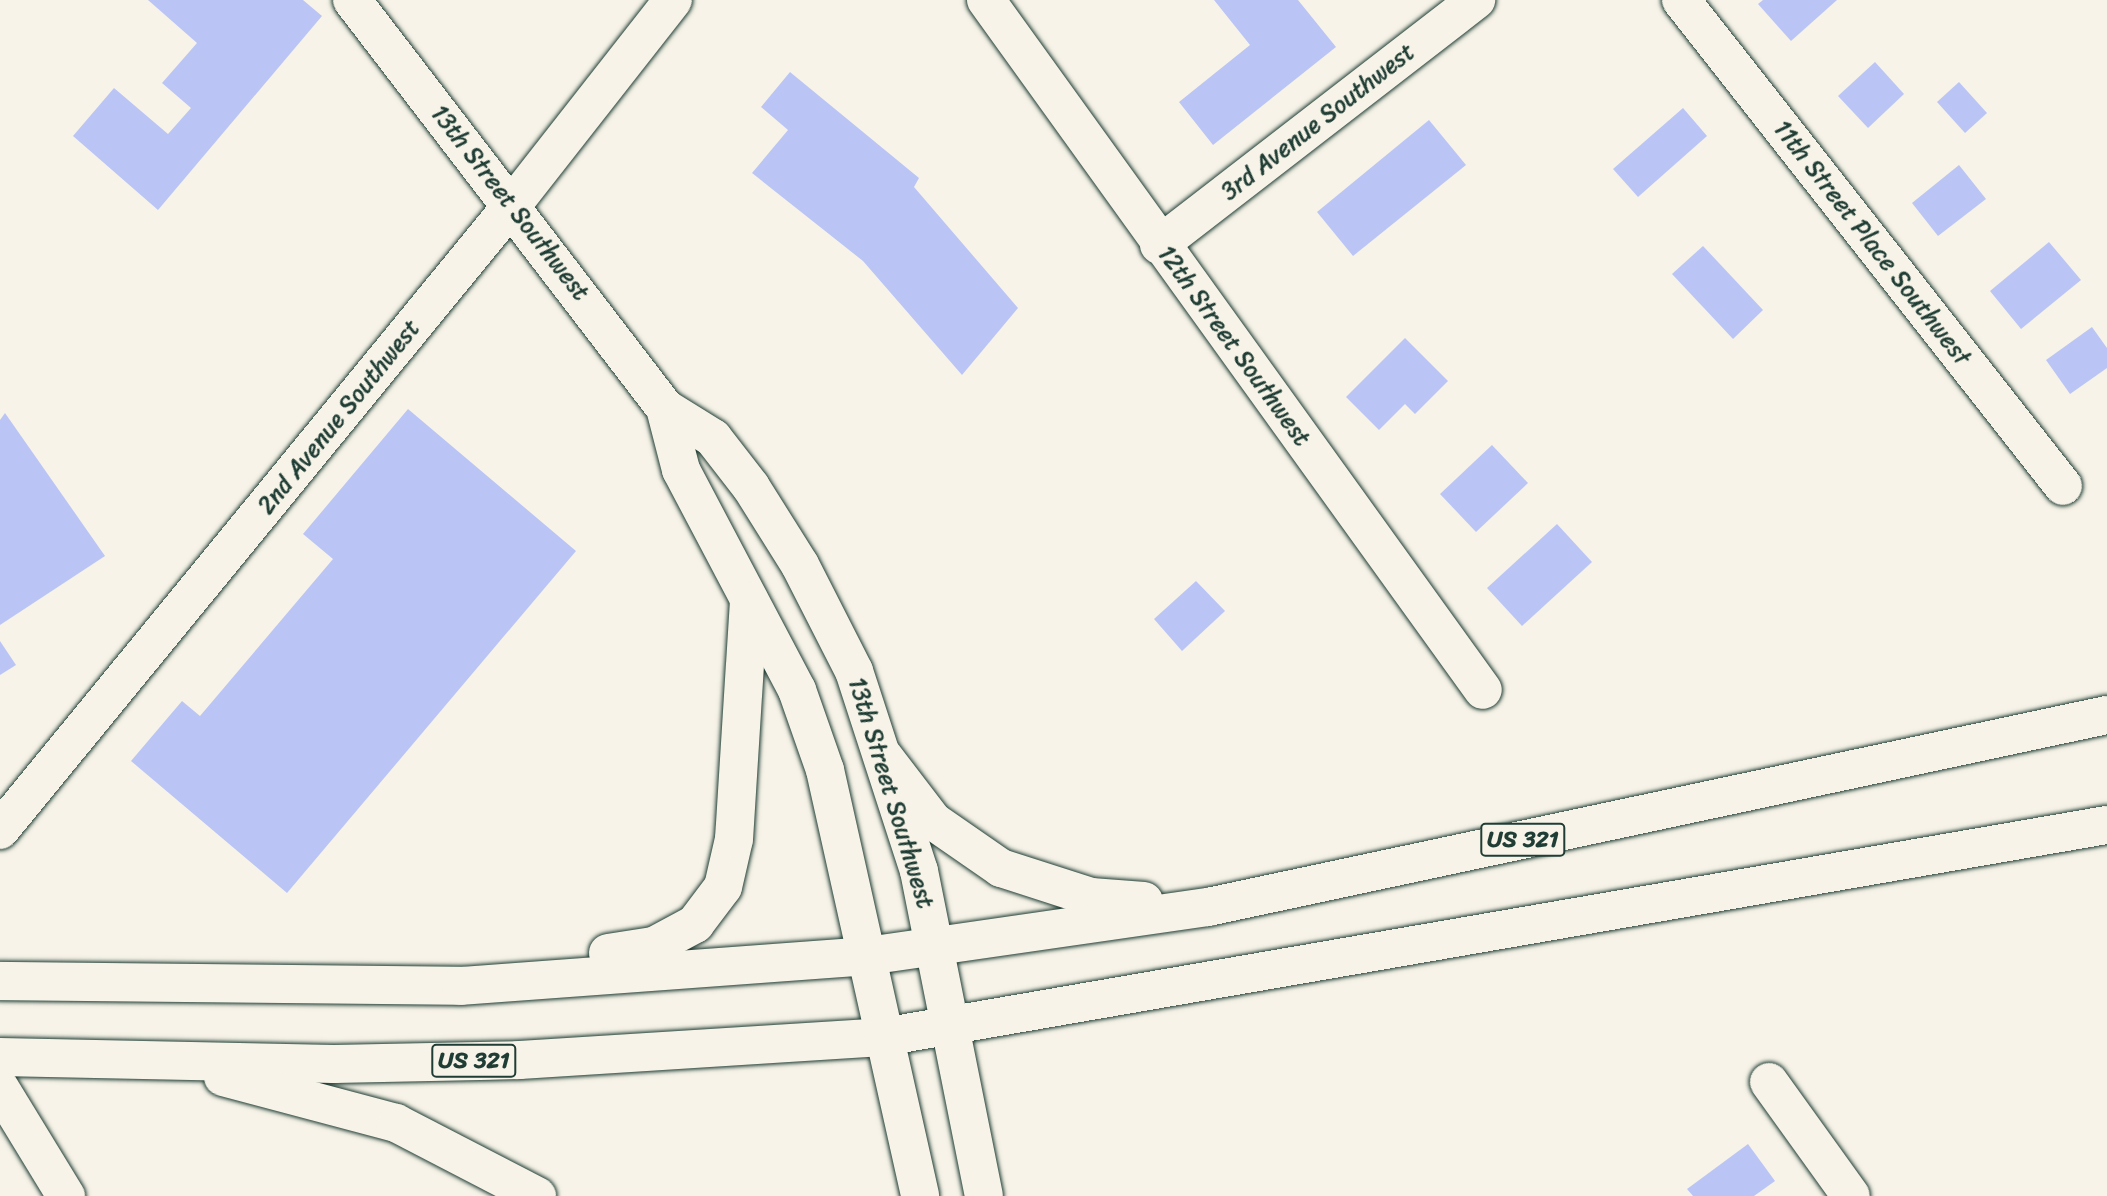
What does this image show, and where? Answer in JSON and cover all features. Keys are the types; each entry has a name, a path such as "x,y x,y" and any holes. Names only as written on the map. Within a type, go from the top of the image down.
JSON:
{"main road":[{"name":"13th Street Southwest","path":"352,0 513,204 665,408 713,438 751,487 800,565 854,671 919,870 936,946 947,1026 984,1196"},
{"name":"2nd Avenue Southwest","path":"0,830 513,204 673,0"},
{"name":"12th Street Southwest","path":"986,0 1069,110 1159,245 1483,690"},
{"name":"3rd Avenue Southwest","path":"1159,245 1476,0"},
{"name":"11th Street Place Southwest","path":"1681,0 2063,486"},
{"name":"13th Street Southwest","path":"665,408 681,470 797,690 825,770 920,1196"},
{"path":"461,986 654,946 695,924 723,887 734,839 749,600"},
{"name":"US 321","path":"0,981 461,986 867,956 1208,907 2107,715"},
{"path":"884,757 933,821 1001,868 1091,897 1208,907"},
{"name":"US 321","path":"0,1057 164,1061 519,1060 883,1037 2107,825"},
{"path":"164,1061 396,1123 537,1196"},
{"path":"1769,1082 1851,1196"},
{"path":"2,1091 66,1196"}],"building":[{"path":"148,0 303,0 322,16 158,210 73,136 114,88 168,134 191,108 162,83 197,43"},
{"path":"1214,0 1298,0 1336,47 1213,145 1179,102 1250,45"},
{"path":"1763,0 1837,0 1791,41 1758,4"},
{"path":"1875,62 1904,94 1868,128 1838,96"},
{"path":"790,72 919,178 914,187 1018,308 962,375 863,261 752,173 788,130 761,107"},
{"path":"1959,82 1987,113 1965,133 1937,102"},
{"path":"1683,108 1707,136 1638,197 1613,169"},
{"path":"1429,120 1466,165 1353,256 1317,212"},
{"path":"1959,165 1986,199 1938,236 1912,203"},
{"path":"2049,242 2081,280 2021,329 1990,291"},
{"path":"1703,246 1763,310 1733,339 1672,274"},
{"path":"2092,327 2107,348 2107,368 2070,394 2046,360"},
{"path":"1405,338 1448,381 1415,414 1405,404 1379,430 1346,397"},
{"path":"408,409 576,551 287,893 131,761 182,701 200,716 333,559 303,534"},
{"path":"5,413 105,556 0,625 0,420"},
{"path":"1492,445 1528,483 1476,532 1440,494"},
{"path":"1557,524 1592,562 1522,626 1487,588"},
{"path":"1196,581 1225,611 1182,651 1154,619"},
{"path":"0,641 16,665 0,675"},
{"path":"1748,1144 1775,1181 1754,1196 1693,1196 1687,1189"}]}
